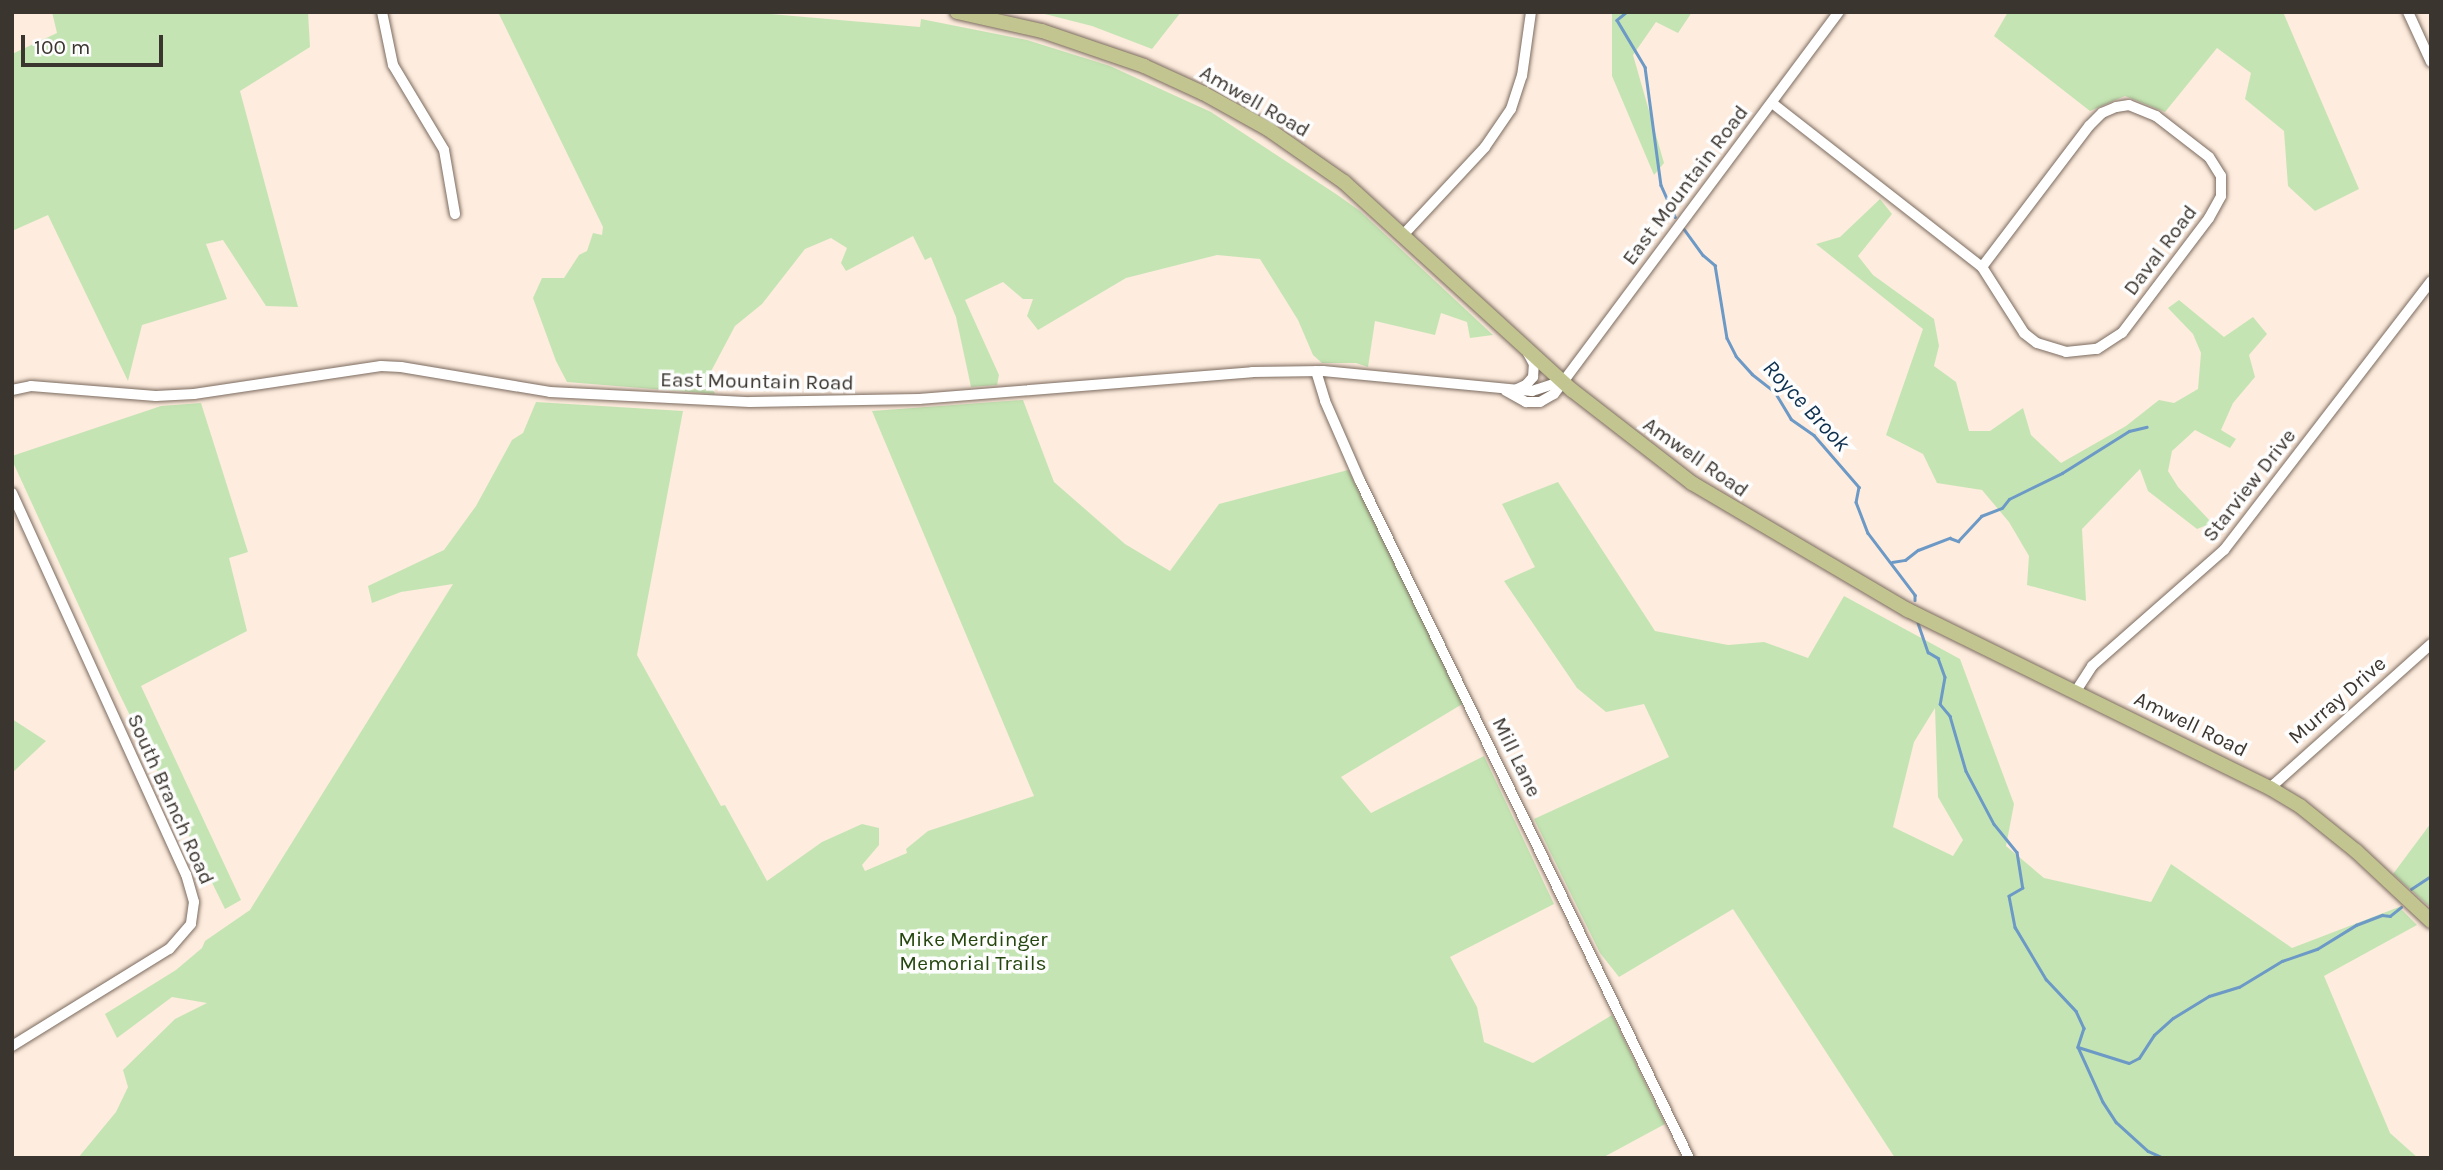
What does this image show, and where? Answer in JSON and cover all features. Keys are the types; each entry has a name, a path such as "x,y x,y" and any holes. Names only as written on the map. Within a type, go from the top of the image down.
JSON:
{"main road":[{"name":"Amwell Road","path":"957,12 1000,20 1087,44 1203,93 1268,129 1345,182 1562,381 1644,448 1746,517 1908,610 2270,788 2327,827 2431,921"}],"street":[{"path":"382,12 393,65 444,150 455,214"},
{"path":"1404,234 1481,152 1511,109 1522,76 1531,12"},
{"name":"East Mountain Road","path":"1503,390 1526,402 1541,402 1554,394 1839,12"},
{"path":"2409,12 2431,62"},
{"name":"Daval Road","path":"1772,103 1982,267 2015,324 2037,343 2066,352 2097,349 2122,332 2209,218 2221,196 2221,176 2209,157 2156,116 2136,107 2116,107 2102,113 2089,126 1982,267"},
{"name":"Starview Drive","path":"2076,691 2092,666 2224,551 2431,281"},
{"path":"1516,389 1530,382 1534,370 1526,347"},
{"name":"East Mountain Road","path":"12,390 31,386 156,396 194,394 381,366 550,392 713,402 919,399 1170,377 1316,371 1439,380 1503,390 1532,391 1562,381"},
{"name":"Mill Lane","path":"1316,371 1325,401 1360,481 1689,1158"},
{"name":"South Branch Road","path":"12,493 186,874 194,902 191,924 169,949 12,1046"},
{"name":"Murray Drive","path":"2270,788 2431,643"}],"green space":[{"path":"52,12 308,12 310,47 240,91 298,307 266,306 223,240 206,244 227,299 142,325 128,381 48,215 12,231 12,54 57,33"},
{"path":"498,12 748,12 920,27 921,19 1027,40 1110,66 1211,112 1336,194 1360,211 1493,335 1470,338 1467,322 1441,313 1435,335 1375,321 1368,367 1356,363 1322,363 1313,355 1298,320 1260,259 1217,255 1126,278 1038,330 1027,316 1033,299 1023,299 1003,282 965,300 999,375 997,385 971,387 956,317 931,257 925,260 913,236 846,271 841,263 847,248 831,238 805,249 762,304 735,326 708,377 715,394 567,382 556,361 533,298 542,278 564,278 579,255 587,251 593,233 602,235 603,227"},
{"path":"1037,12 1181,12 1152,49 1092,26"},
{"path":"1612,12 1692,12 1678,33 1656,22 1633,55 1664,163 1654,175 1612,76"},
{"path":"2008,12 2283,12 2359,189 2315,211 2288,186 2284,131 2245,99 2251,73 2217,48 2165,112 2125,96 2090,111 1994,36"},
{"path":"1880,199 1892,214 1858,256 1873,275 1934,319 1939,346 1934,366 1956,382 1969,431 1990,431 2023,408 2031,435 2061,463 2126,426 2159,400 2174,403 2198,389 2201,353 2193,334 2168,308 2179,300 2224,337 2253,317 2267,334 2249,355 2255,377 2233,403 2221,430 2236,439 2230,448 2195,430 2172,451 2168,471 2178,487 2212,523 2197,529 2148,491 2140,469 2082,529 2086,601 2027,585 2029,556 2009,522 1982,490 1937,483 1923,454 1886,435 1923,329 1816,244 1840,237"},
{"name":"Mike Merdinger Memorial Trails","path":"1023,400 1054,482 1125,544 1170,571 1219,504 1348,470 1464,703 1341,777 1371,813 1484,756 1554,904 1450,957 1477,1007 1484,1042 1533,1063 1612,1015 1665,1124 1602,1158 78,1158 116,1112 128,1087 123,1070 175,1019 207,1003 172,997 117,1038 105,1014 176,970 202,948 205,941 250,910 453,584 401,592 372,603 368,586 444,550 476,506 512,440 523,433 536,402 683,411 637,655 721,806 725,805 767,881 822,842 862,824 879,828 879,845 862,865 865,871 907,853 906,849 928,831 1034,796 872,411"},
{"path":"201,403 248,552 229,558 247,631 141,686 241,900 225,909 117,689 12,460 12,456 161,406"},
{"path":"1558,482 1655,631 1728,645 1764,642 1808,658 1844,596 1960,659 2014,804 2006,846 2044,878 2151,902 2171,864 2292,948 2399,907 2417,925 2324,976 2390,1133 2418,1158 1895,1158 1733,909 1619,977 1600,953 1534,819 1669,757 1644,704 1606,712 1577,688 1504,581 1535,567 1502,504","holes":["1935,708 1938,797 1963,840 1953,856 1893,827 1914,742"]},
{"path":"12,719 46,741 12,773"},
{"path":"2431,823 2431,908 2393,874"}],"waterway":[{"name":"Royce Brook","path":"1627,12 1617,20 1645,67 1661,185 1675,217"},
{"name":"Royce Brook","path":"1684,229 1703,255 1715,265 1727,338 1736,356 1752,374 1775,392 1791,419 1814,435 1859,487 1856,502 1868,533 1915,595 1915,600"},
{"path":"1892,562 1905,560 1918,550 1950,538 1958,541 1981,516 2002,508 2009,499 2062,473 2129,431 2147,427"},
{"name":"Royce Brook","path":"1918,623 1928,652 1938,658 1945,677 1940,704 1950,716 1966,771 1994,824 2017,852 2023,888 2009,896 2015,927 2046,979 2076,1011 2084,1028 2078,1047 2103,1102 2116,1122 2148,1151 2164,1158"},
{"path":"2411,889 2431,876"},
{"path":"2078,1047 2129,1063 2139,1058 2154,1035 2173,1018 2209,996 2239,987 2282,961 2317,949 2356,925 2382,915 2390,916 2401,907"}]}
